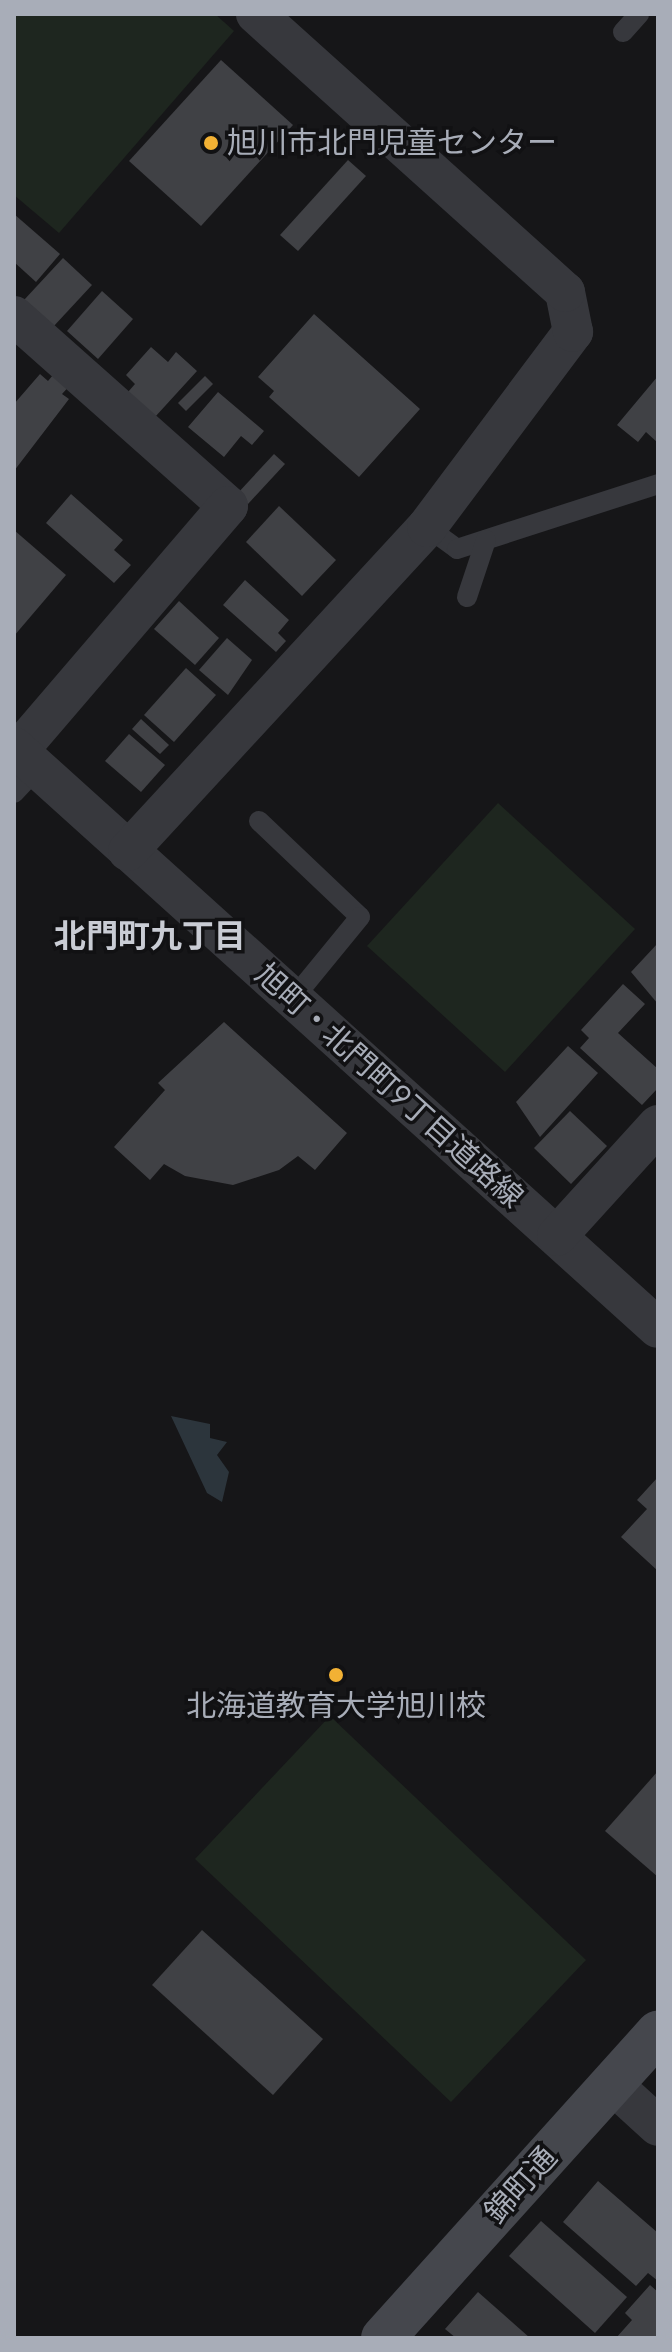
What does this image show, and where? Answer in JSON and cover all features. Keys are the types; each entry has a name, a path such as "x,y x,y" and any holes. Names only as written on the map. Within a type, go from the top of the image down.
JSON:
{"street":[{"path":"128,851 427,527 573,332 565,292 256,14"},
{"path":"21,337 228,506 21,765"},
{"name":"旭町・北門町9丁目道路線","path":"21,765 128,851 658,1328"},
{"path":"557,1236 658,1125"},
{"name":"錦町通","path":"383,2338 658,2033"},
{"path":"612,2084 658,2126"}],"lane":[{"path":"623,32 639,14"},
{"path":"427,527 457,549 658,484"},
{"path":"467,597 486,540"},
{"path":"259,821 360,917 293,999"}],"shaded area":[{"path":"14,14 215,14 234,31 59,233 14,195"},
{"path":"498,803 635,929 505,1072 367,946"},
{"path":"171,1416 210,1424 210,1438 227,1442 217,1455 229,1472 222,1502 207,1493"},
{"path":"330,1716 586,1960 451,2102 195,1859"}],"building":[{"name":"旭川市北門児童センター","path":"221,60 293,125 201,226 129,161"},
{"path":"348,160 366,176 298,251 280,235"},
{"path":"14,214 60,254 36,282 14,262"},
{"path":"63,258 92,285 53,327 24,300"},
{"path":"102,291 133,319 98,359 67,331"},
{"path":"314,314 420,409 359,477 269,397 274,391 258,377"},
{"path":"151,347 168,362 176,352 197,371 155,417 128,392 135,384 126,375"},
{"path":"58,369 73,382 62,394 69,399 14,471 14,404 40,374 48,381"},
{"path":"205,376 213,384 186,411 178,403"},
{"path":"658,376 658,443 646,432 638,442 617,425"},
{"path":"218,392 264,431 252,445 241,436 224,457 188,427"},
{"path":"274,454 285,464 248,504 237,494"},
{"path":"71,494 123,540 114,550 131,565 114,583 46,523"},
{"path":"279,506 336,560 302,596 246,542"},
{"path":"14,530 66,575 14,636"},
{"path":"245,580 289,620 278,633 286,641 276,652 223,605"},
{"path":"179,601 219,638 195,665 154,629"},
{"path":"227,638 252,660 228,695 199,670"},
{"path":"186,668 216,695 174,742 144,715"},
{"path":"141,719 169,745 160,754 132,729"},
{"path":"129,734 165,765 141,792 105,761"},
{"path":"658,943 658,1004 631,972"},
{"path":"623,984 645,1004 618,1033 658,1069 658,1088 642,1105 580,1048 589,1038 581,1030"},
{"path":"224,1022 347,1133 315,1170 298,1156 279,1170 233,1185 185,1176 164,1164 150,1180 114,1147 165,1090 158,1083"},
{"path":"568,1046 598,1073 540,1137 516,1102"},
{"path":"570,1111 607,1146 571,1184 534,1148"},
{"path":"658,1477 658,1571 621,1537 647,1509 637,1500"},
{"path":"658,1771 658,1877 605,1831"},
{"path":"202,1930 323,2039 273,2095 152,1985"},
{"path":"598,2181 658,2233 658,2281 648,2273 636,2286 563,2222"},
{"path":"541,2221 627,2297 595,2333 509,2256"},
{"path":"650,2285 658,2292 658,2338 616,2338 632,2320 625,2313"},
{"path":"478,2292 530,2338 456,2338 445,2329"}],"place":[{"name":"旭川市北門児童センター","path":"211,143"},
{"name":"北海道教育大学旭川校","path":"336,1675"}],"district":[{"name":"北門町九丁目","path":"150,936"}]}
